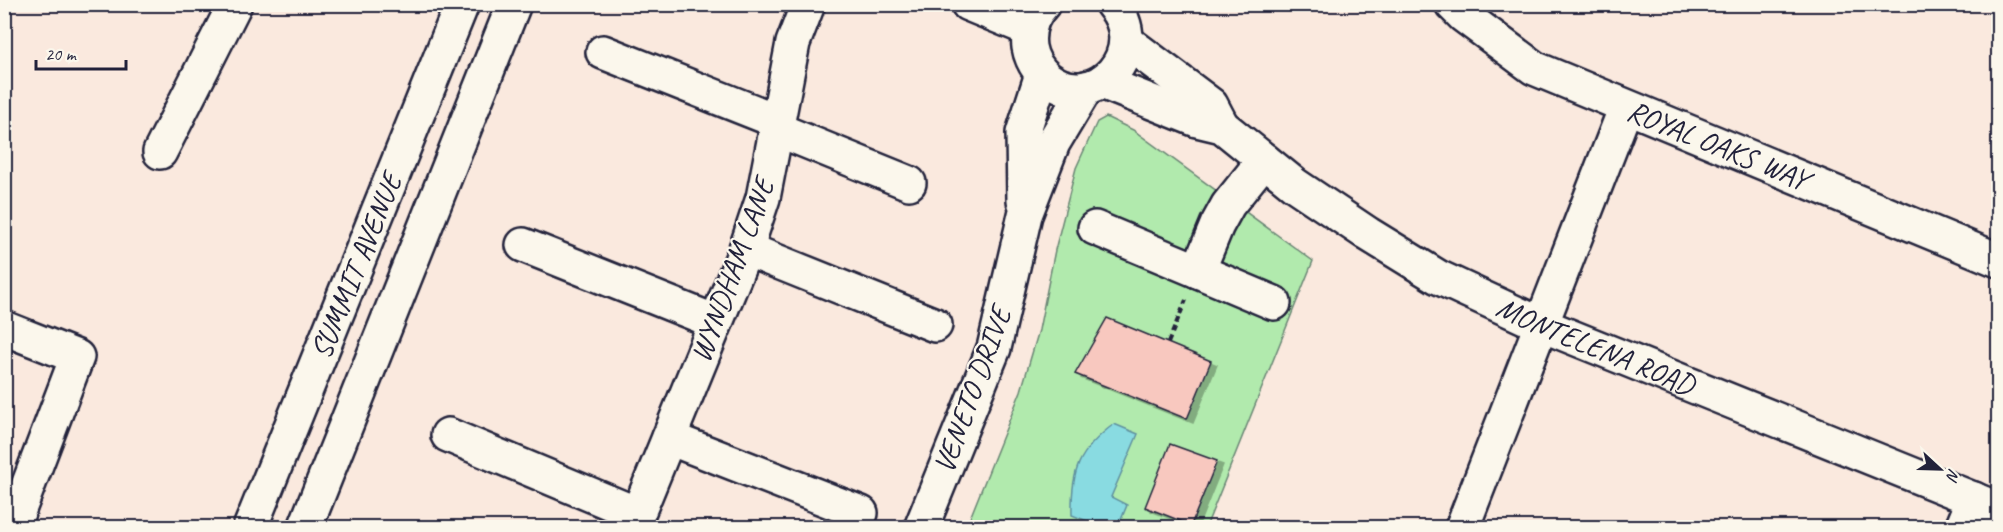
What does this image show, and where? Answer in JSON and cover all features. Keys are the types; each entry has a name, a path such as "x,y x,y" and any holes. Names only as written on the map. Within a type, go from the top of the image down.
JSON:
{"street":[{"path":"160,152 235,4"},
{"name":"SUMMIT AVENUE","path":"250,528 462,4"},
{"name":"SUMMIT AVENUE","path":"305,528 514,4"},
{"name":"WYNDHAM LANE","path":"635,521 746,249 764,198 793,43 808,4"},
{"path":"968,4 1036,17 1030,53 1042,74"},
{"name":"ROYAL OAKS WAY","path":"1452,4 1464,16 1534,68 1998,260"},
{"path":"1116,6 1125,28 1126,41"},
{"name":"VENETO DRIVE","path":"921,528 994,348 1025,215 1053,143 1094,85 1114,72 1125,50 1126,41"},
{"name":"MONTELENA ROAD","path":"1126,41 1211,105 1222,126 1295,185 1438,277 1542,325 1978,512"},
{"path":"603,52 909,183"},
{"name":"VENETO DRIVE","path":"1025,215 1023,133 1042,74"},
{"name":"MONTELENA ROAD","path":"1042,74 1067,87 1094,85 1197,120 1222,126"},
{"path":"1462,528 1626,108"},
{"path":"1198,272 1217,225 1228,205 1264,160"},
{"path":"1095,228 1274,303"},
{"path":"523,245 716,322"},
{"path":"746,249 935,325"},
{"path":"4,328 77,357 12,528"},
{"path":"448,435 635,521"},
{"path":"669,438 861,513"}],"path":[{"path":"1168,343 1198,272"}],"green space":[{"path":"1106,117 1133,130 1313,261 1206,527 966,528 1021,391 1039,330 1055,250 1076,168 1097,122"}],"water":[{"path":"1114,424 1138,434 1111,497 1127,505 1118,527 1102,527 1072,515 1073,486 1079,463 1085,453 1092,443"}],"building":[{"path":"1107,318 1211,361 1187,419 1075,374"},
{"path":"1170,444 1217,461 1191,525 1145,507"}]}
